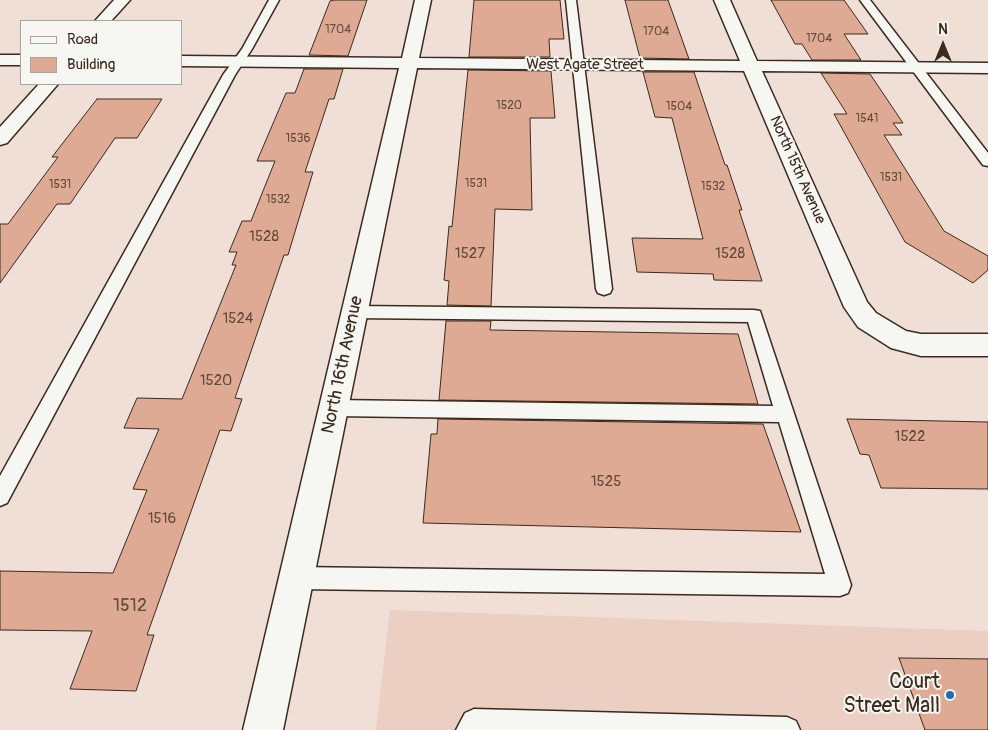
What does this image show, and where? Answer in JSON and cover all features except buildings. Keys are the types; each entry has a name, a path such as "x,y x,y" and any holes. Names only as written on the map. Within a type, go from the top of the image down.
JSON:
{"street":[{"path":"104,20 122,0"},
{"name":"North 16th Avenue","path":"263,730 423,0"},
{"name":"North 15th Avenue","path":"722,0 857,307 868,320 900,340 921,345 988,345"},
{"path":"0,60 20,60"},
{"name":"West Agate Street","path":"182,61 988,68"},
{"path":"0,139 48,85"}],"lane":[{"path":"0,496 225,83 274,0"},
{"path":"571,0 604,289"},
{"path":"865,0 988,162"},
{"path":"296,578 840,585 754,316 354,312"},
{"path":"334,408 786,414"},
{"path":"469,730 474,722 686,729 788,730"}],"shaded area":[{"path":"390,610 988,631 988,730 376,730"}],"place":[{"name":"Court Street Mall","path":"950,695"}]}
